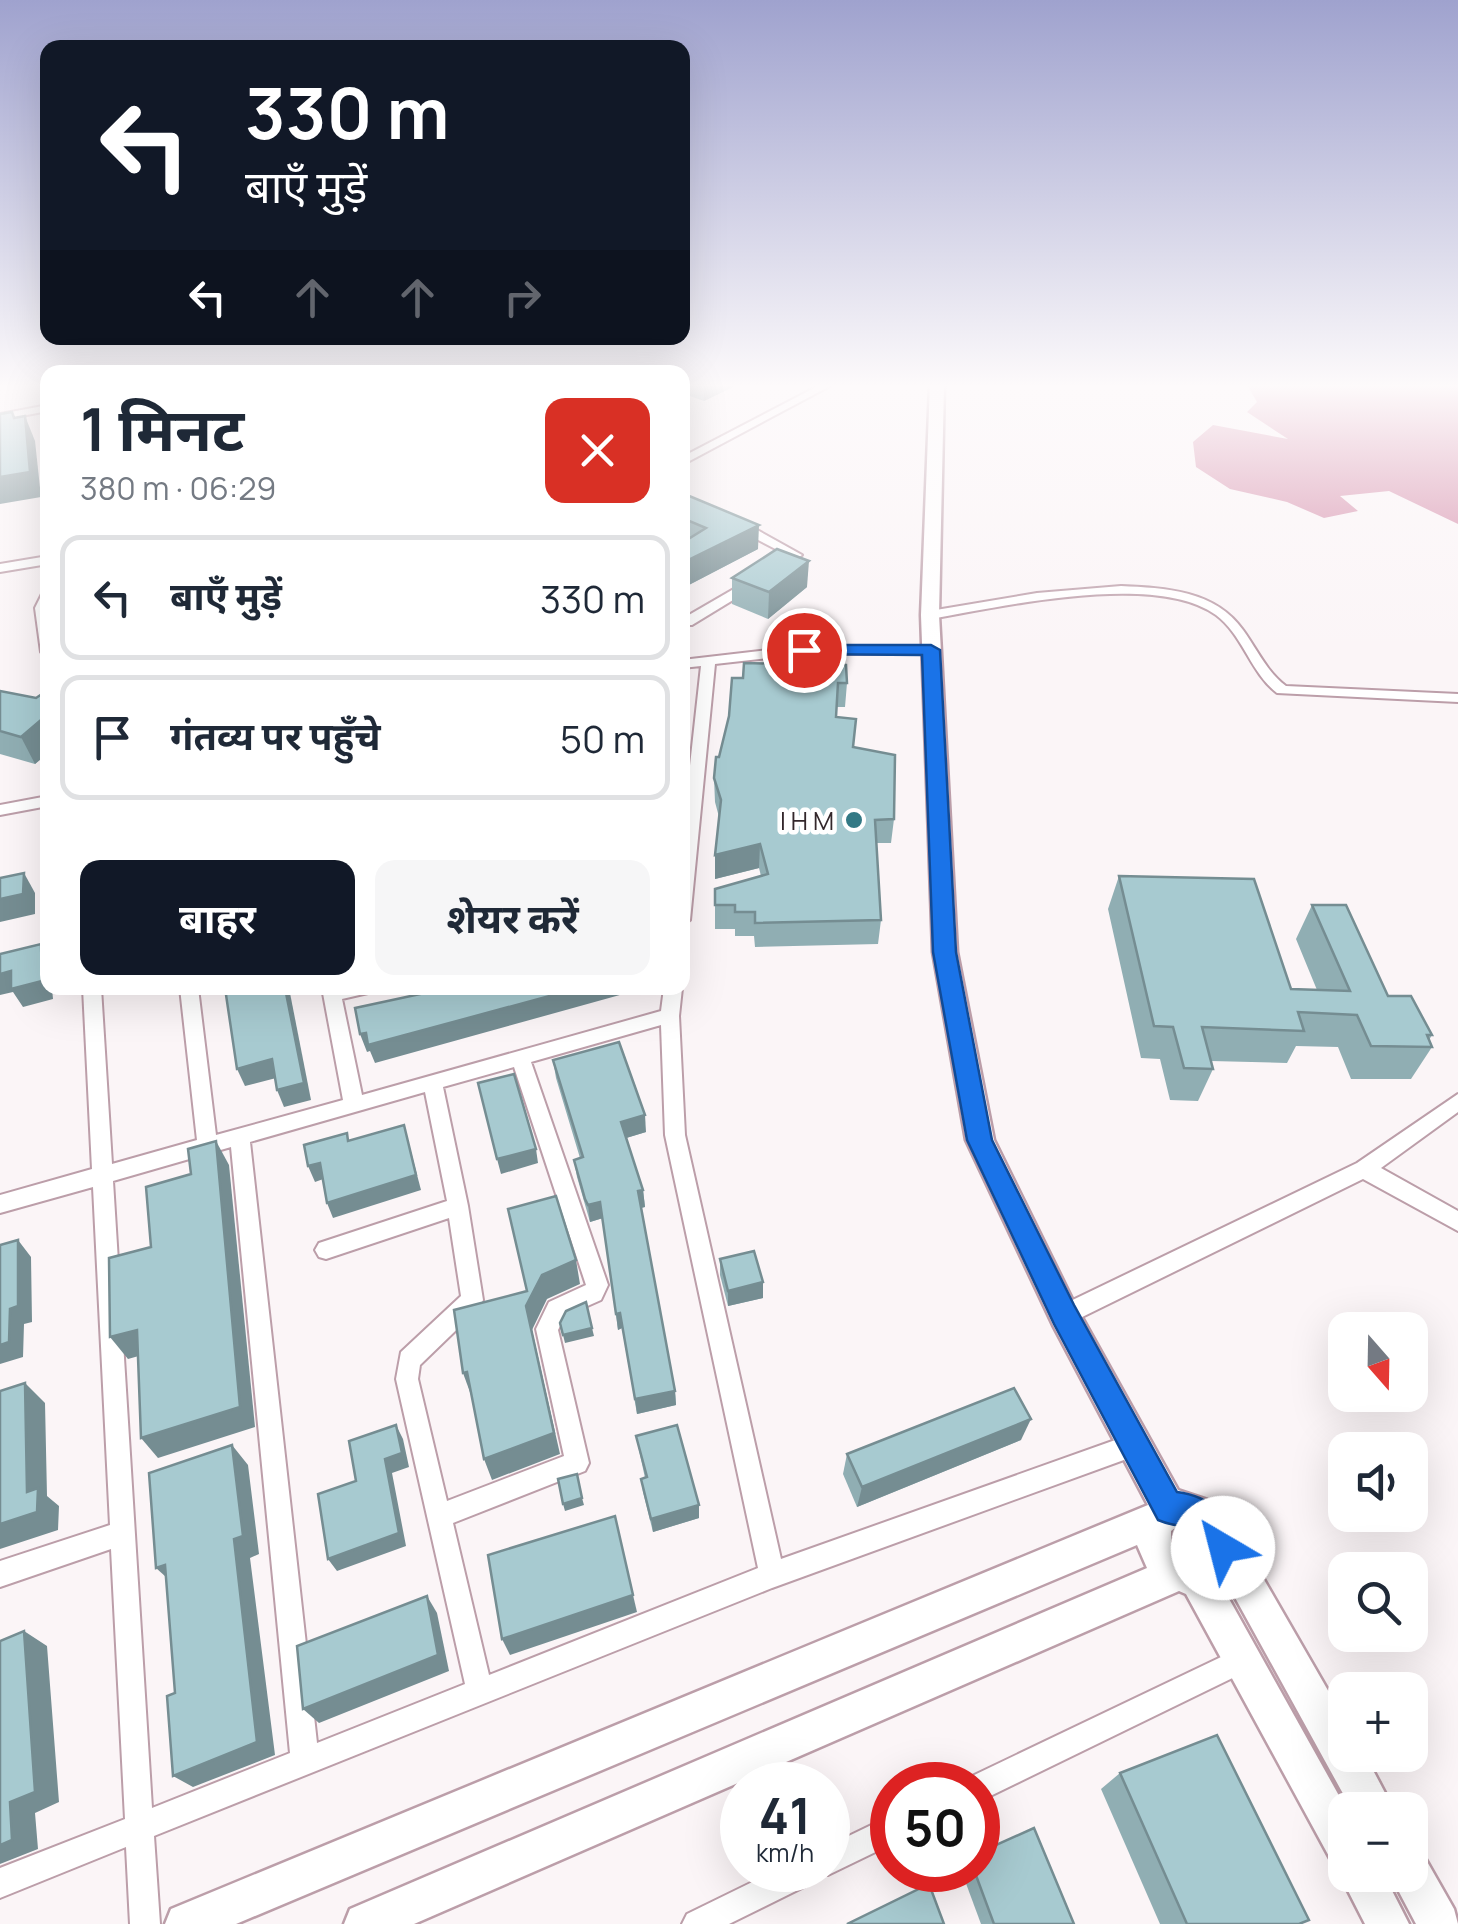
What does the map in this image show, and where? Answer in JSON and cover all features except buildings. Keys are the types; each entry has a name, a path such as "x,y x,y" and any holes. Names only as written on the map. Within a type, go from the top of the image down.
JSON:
{"street":[{"path":"935,475 930,615 945,952 980,1140 1064,1314 1136,1445 1162,1514 1154,1549 1187,1577 1242,1660 1328,1815"},
{"path":"690,620 796,555 729,520"},
{"path":"0,568 40,561"},
{"path":"930,615 1081,592 1170,593 1198,600 1218,611 1237,628 1271,684 1282,690 1458,698"},
{"path":"690,663 804,650 931,650"},
{"path":"690,793 709,660"},
{"path":"0,810 40,802"},
{"path":"92,995 144,1924"},
{"path":"191,995 207,1146"},
{"path":"332,995 354,1105"},
{"path":"673,995 670,1016 675,1135 772,1575"},
{"path":"0,1204 670,1016"},
{"path":"439,1516 577,1463 547,1328 557,1308 594,1293 597,1285 521,1058"},
{"path":"433,1083 472,1300 408,1360 406,1379 480,1692"},
{"path":"1064,1314 1364,1168 1458,1102"},
{"path":"240,1137 305,1762"},
{"path":"1364,1168 1458,1222"},
{"path":"326,1250 458,1206"},
{"path":"0,1883 772,1575 1136,1445"},
{"path":"186,1924 1162,1514 1192,1509 1214,1525 1364,1792"},
{"path":"0,1574 122,1532"},
{"path":"365,1924 1187,1577 1209,1577 1222,1560 1220,1536"},
{"path":"1000,1777 1242,1660"},
{"path":"697,1924 763,1892"},
{"path":"1370,1892 1388,1924"},
{"path":"1421,1892 1439,1924"}],"shaded area":[{"path":"1208,475 1458,475 1458,524 1389,491 1340,496 1358,511 1324,518 1287,502 1230,489"}],"place":[{"name":"I H M","path":"854,820"}],"route":[{"path":"804,650 931,650 945,952 980,1140 1064,1314 1169,1509 1192,1509 1204,1516 1214,1525 1223,1548"}]}
